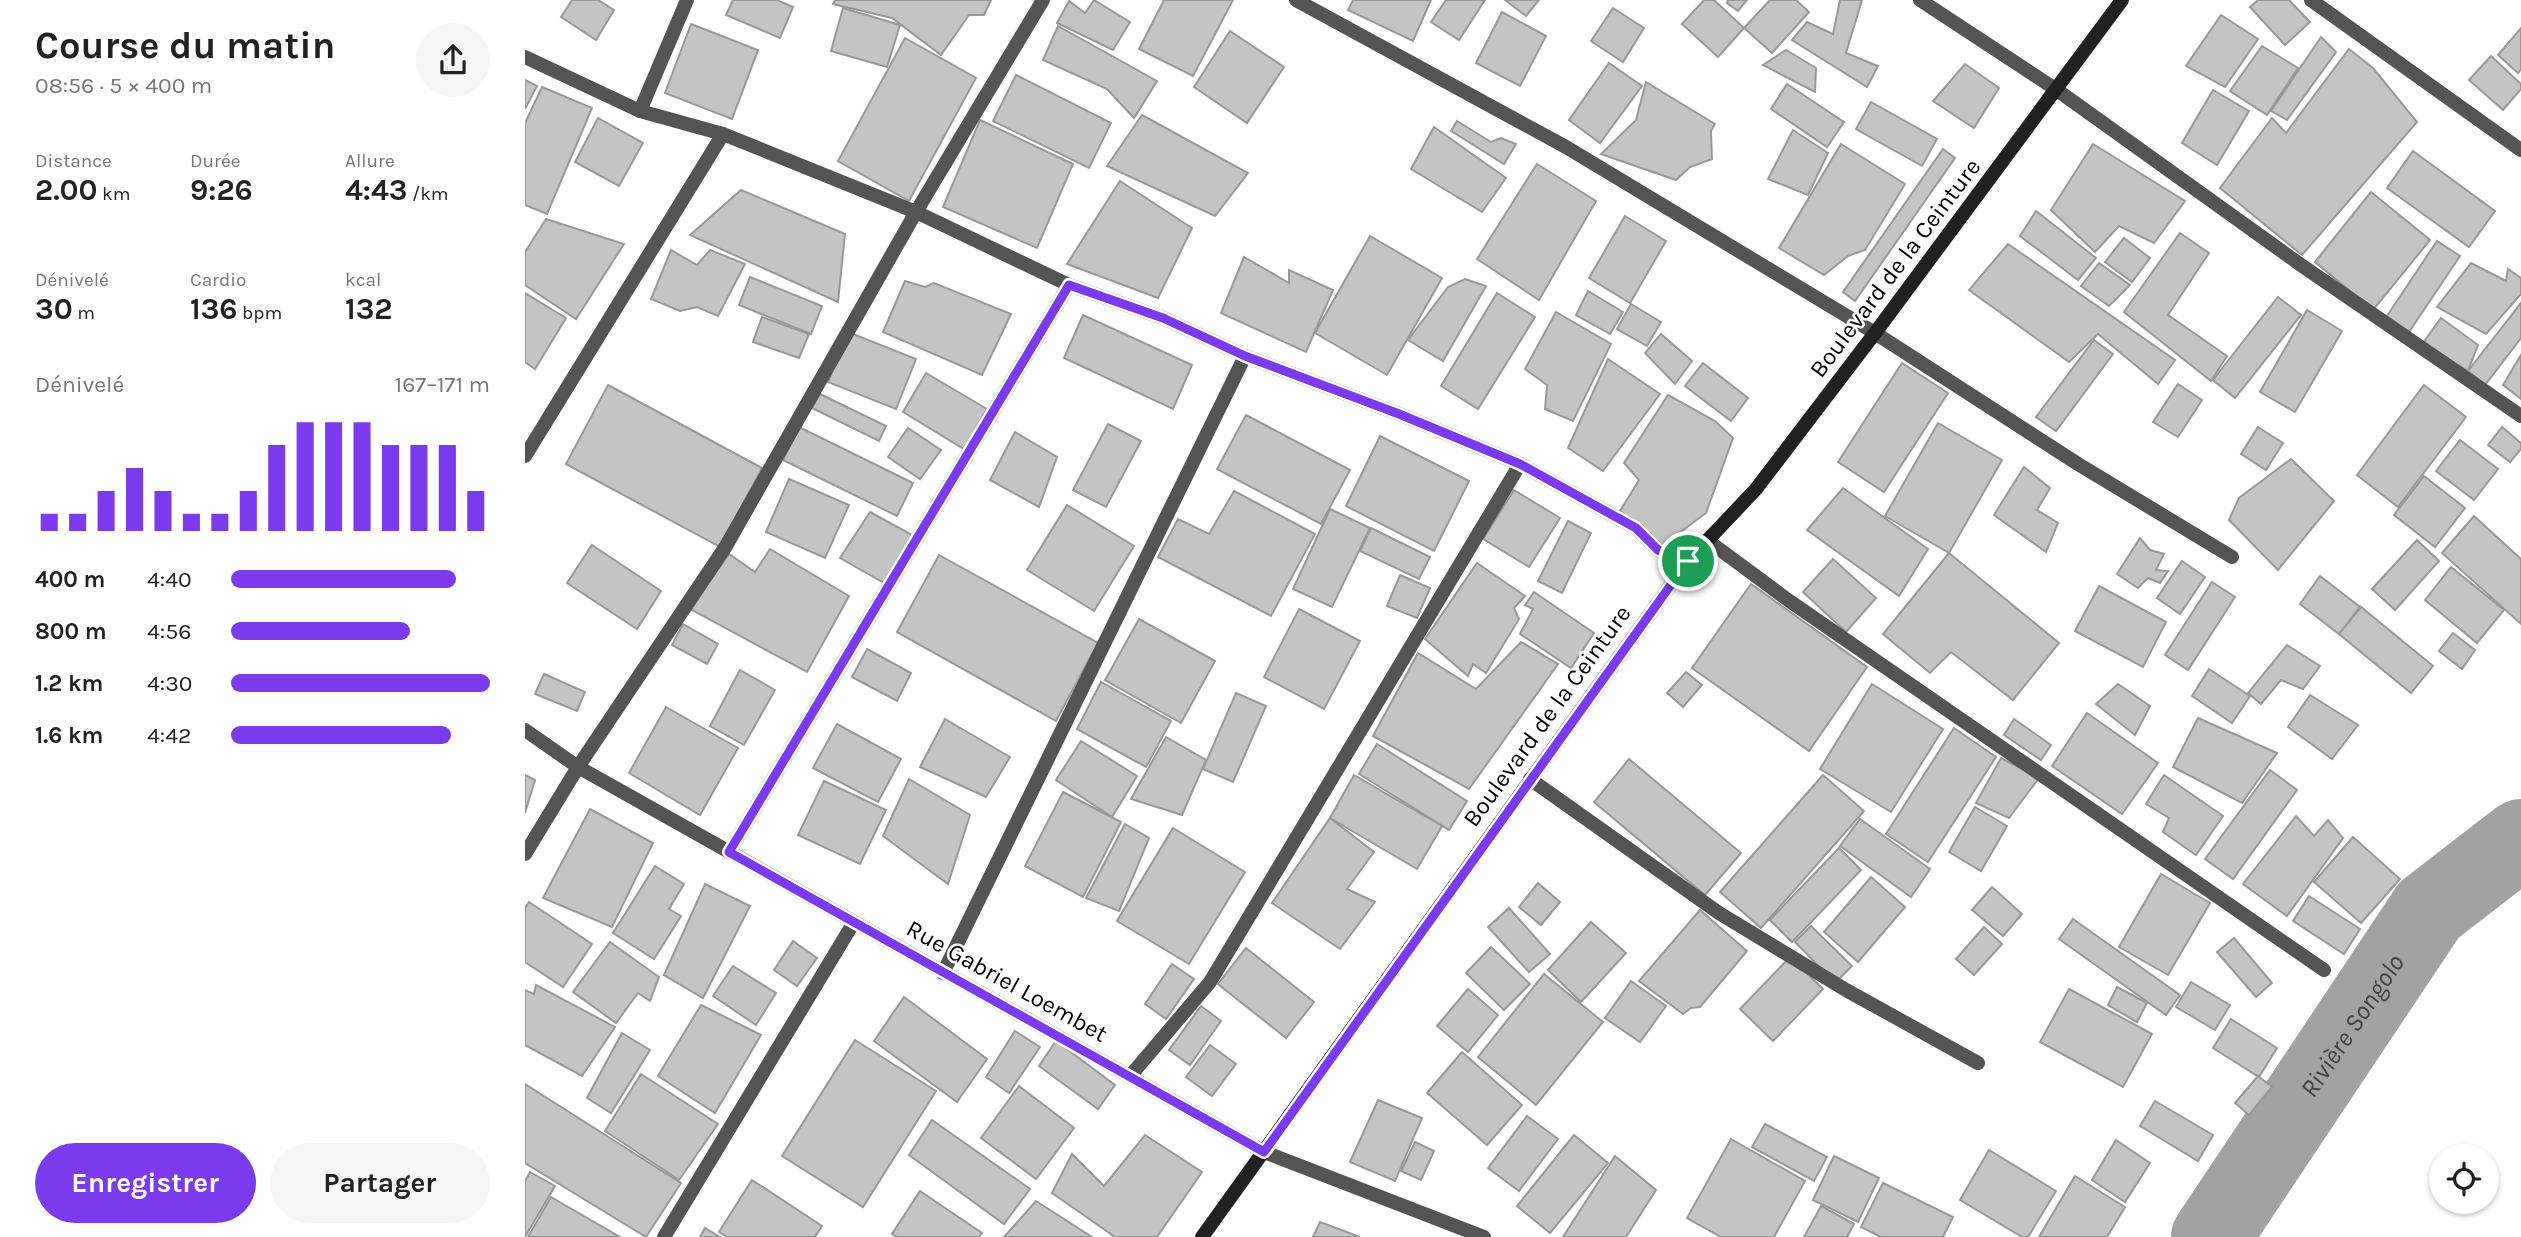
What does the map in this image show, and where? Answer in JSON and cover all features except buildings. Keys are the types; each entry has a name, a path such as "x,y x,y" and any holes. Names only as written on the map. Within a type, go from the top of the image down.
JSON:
{"street":[{"path":"640,111 687,0"},
{"path":"525,854 578,767 726,546 916,212 1043,0"},
{"path":"1296,0 1566,147 1875,333 2078,464 2232,557"},
{"path":"1920,0 2057,90 2301,265 2521,416"},
{"name":"Boulevard de la Ceinture","path":"1202,1237 1688,561 1756,489 2122,0"},
{"path":"2311,0 2521,150"},
{"path":"525,57 640,111 723,134 916,212 1069,285 1163,318 1245,356 1399,414 1520,464 1636,528 1658,550 1688,561"},
{"path":"525,456 723,134"},
{"path":"729,852 1069,285"},
{"path":"943,973 1245,356"},
{"path":"1131,1075 1210,982 1520,464"},
{"path":"1707,540 1789,600 2324,970"},
{"name":"Rue Gabriel Loembet","path":"525,730 578,767 1264,1152 1484,1237"},
{"path":"1529,779 1719,913 1846,990 1977,1063"},
{"path":"664,1237 853,922"}],"waterway":[{"name":"Rivière Songolo","path":"2211,1237 2429,910 2521,839"}],"route":[{"path":"1069,285 1163,318 1245,356 1399,414 1520,464 1636,528 1658,550 1688,561 1529,779 1264,1152 1131,1075 729,852 1069,285"}]}
